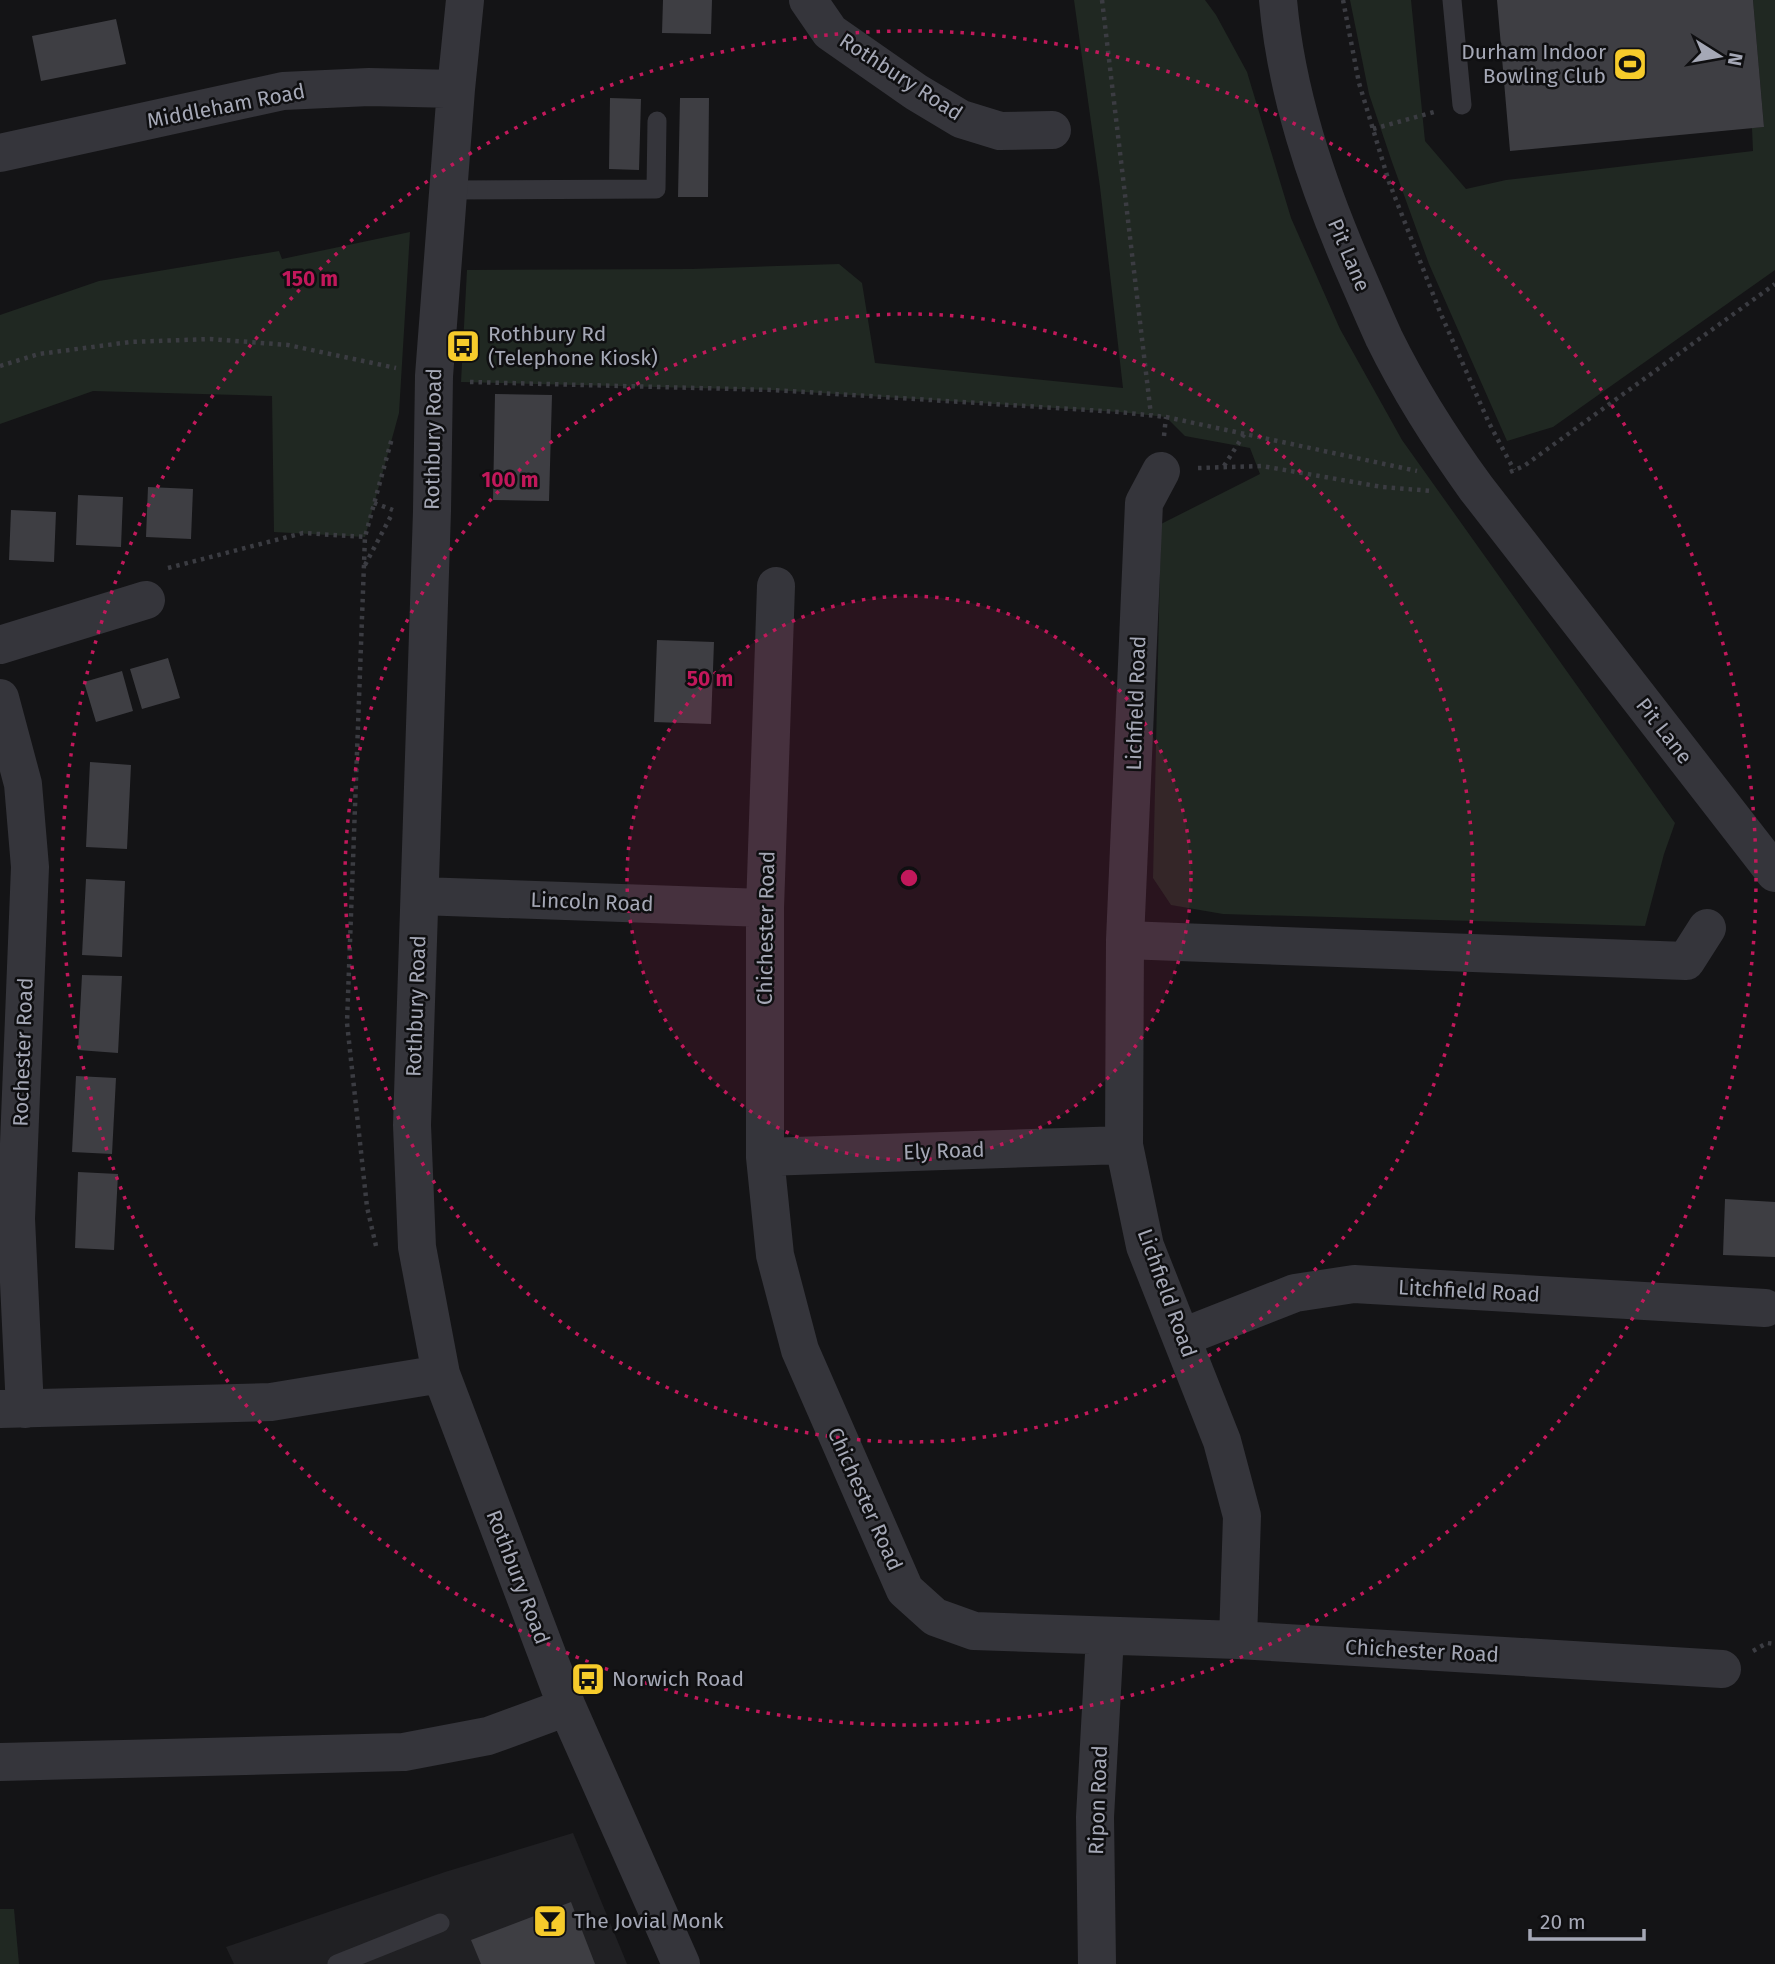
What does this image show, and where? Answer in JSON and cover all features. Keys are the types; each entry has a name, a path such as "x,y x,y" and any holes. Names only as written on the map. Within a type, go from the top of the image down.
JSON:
{"street":[{"name":"Rothbury Road","path":"465,0 434,376 412,1125 417,1247 441,1374 567,1707 681,1964"},
{"name":"Rothbury Road","path":"808,0 830,32 916,92 961,119 1000,131 1052,130"},
{"name":"Pit Lane","path":"1278,0 1282,41 1309,155 1339,235 1385,340 1441,438 1476,488 1775,873"},
{"name":"Middleham Road","path":"0,153 284,91 369,87 456,89"},
{"name":"Lichfield Road","path":"1161,471 1144,503 1125,940 1124,1145 1145,1246 1223,1441 1242,1517 1238,1640"},
{"name":"Chichester Road","path":"776,586 765,908 765,1157 775,1255 800,1350 905,1590 936,1617 974,1631 1238,1640 1722,1669"},
{"path":"0,645 146,600"},
{"name":"Rochester Road","path":"0,698 23,784 30,867 16,1219 12,1409 271,1402 441,1374"},
{"name":"Lincoln Road","path":"419,896 765,908"},
{"path":"1125,940 1686,961 1707,928"},
{"name":"Ely Road","path":"765,1157 1124,1145"},
{"name":"Litchfield Road","path":"1182,1338 1295,1293 1354,1284 1765,1308"},
{"name":"Ripon Road","path":"1097,1964 1095,1817 1105,1636"},
{"path":"0,1762 404,1752 488,1736 567,1707"}],"lane":[{"path":"1452,0 1462,105"},
{"path":"448,190 656,189 657,121"},
{"path":"337,1964 440,1923"}],"path":[{"path":"1102,0 1151,415"},
{"path":"1343,0 1359,83 1389,182 1440,312 1489,423 1514,470"},
{"path":"1373,129 1462,105"},
{"path":"1161,471 1262,466 1423,492 1476,488 1524,466 1775,284"},
{"path":"0,366 39,354 117,344 210,339 288,345 461,382 773,390 1151,415 1440,476 1476,488"},
{"path":"1165,432 1166,417"},
{"path":"379,1258 367,1207 348,1023 365,537 396,426"},
{"path":"1224,467 1245,433"},
{"path":"374,503 394,510"},
{"path":"146,600 142,575 303,533 365,537"}],"shaded area":[{"path":"1074,0 1205,0 1216,15 1247,72 1291,218 1340,329 1402,440 1675,823 1645,926 1223,914 1171,905 1153,878 1161,524 1260,474 1250,448 1185,436 1166,417 1119,412 773,390 461,382 467,270 692,269 839,264 862,283 875,363 1123,388 1100,187"},
{"path":"1350,0 1411,0 1425,141 1466,189 1506,180 1753,151 1752,128 1764,127 1753,0 1775,0 1775,270 1553,427 1507,441 1429,264 1392,162 1369,94"},
{"path":"410,232 399,413 365,537 274,532 272,396 93,391 0,424 0,315 99,281 279,251 282,259"},
{"path":"573,1833 627,1964 234,1964 226,1947 445,1872"},
{"path":"0,1909 14,1909 19,1964 0,1964"}],"building":[{"path":"663,0 712,0 711,34 662,33"},
{"name":"Durham Indoor Bowling Club","path":"1497,0 1753,0 1764,127 1510,151"},
{"path":"116,19 126,64 41,81 32,36"},
{"path":"610,98 641,99 639,170 609,169"},
{"path":"680,98 709,98 708,197 678,197"},
{"path":"495,394 552,395 549,501 493,500"},
{"path":"148,487 193,489 191,539 146,537"},
{"path":"78,495 123,497 121,547 76,545"},
{"path":"11,510 56,512 54,562 9,560"},
{"path":"657,640 714,642 711,724 654,722"},
{"path":"168,658 180,698 142,709 130,669"},
{"path":"122,671 133,711 96,722 84,682"},
{"path":"90,762 131,765 127,849 86,847"},
{"path":"86,879 125,881 122,957 82,955"},
{"path":"82,975 122,976 118,1053 78,1050"},
{"path":"76,1076 116,1078 112,1154 72,1152"},
{"path":"78,1172 118,1174 114,1250 75,1248"},
{"path":"1725,1199 1775,1202 1775,1257 1723,1255"},
{"name":"The Jovial Monk","path":"571,1902 595,1964 481,1964 471,1940"}],"place":[{"name":"Durham Indoor Bowling Club","path":"1630,64"},
{"name":"Rothbury Rd (Telephone Kiosk)","path":"463,346"},
{"name":"Norwich Road","path":"588,1679"},
{"name":"The Jovial Monk","path":"550,1921"}]}
